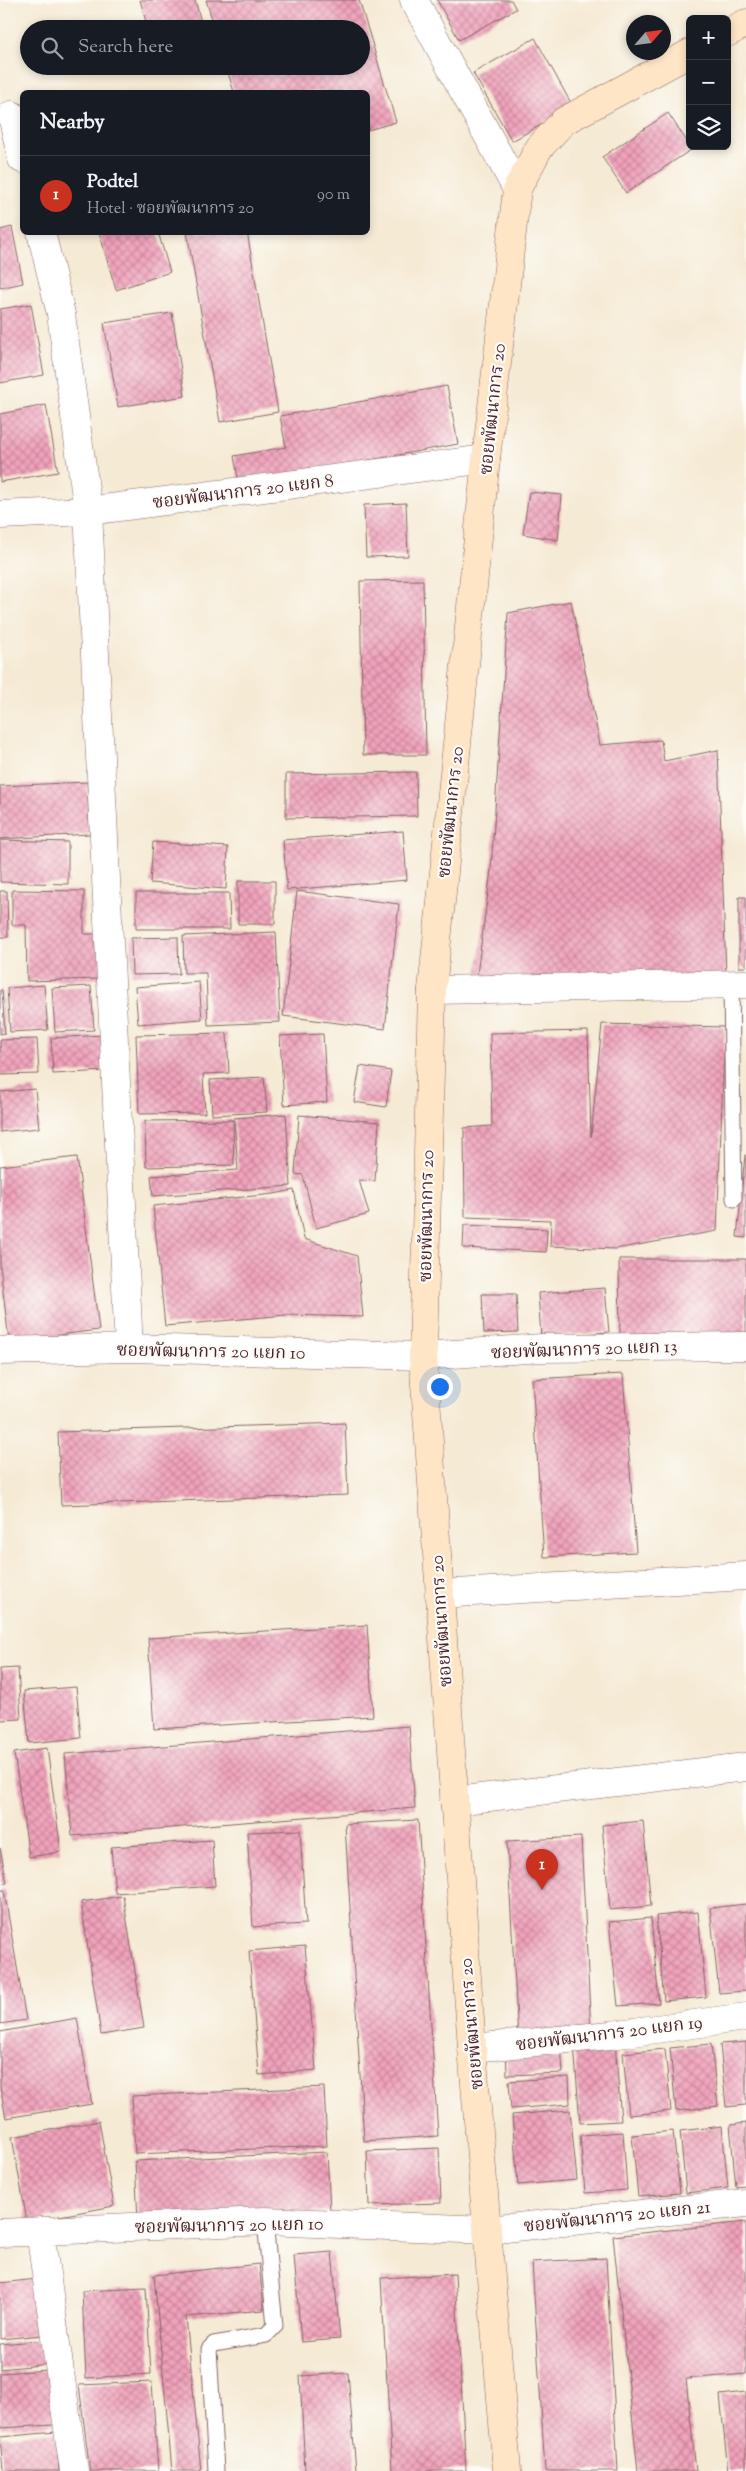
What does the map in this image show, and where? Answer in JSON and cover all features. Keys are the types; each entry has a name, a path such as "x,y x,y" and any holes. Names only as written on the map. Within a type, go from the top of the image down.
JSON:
{"street":[{"path":"414,0 517,189"},
{"path":"731,31 746,23"},
{"name":"ซอยพัฒนาการ 20","path":"507,2471 472,2048 423,1356 432,990 486,460 517,189 538,148 564,121 686,55"},
{"path":"12,115 20,150"},
{"path":"42,235 60,314 88,511 129,1348"},
{"name":"ซอยพัฒนาการ 20 แยก 8","path":"0,516 88,511 486,460"},
{"path":"432,990 739,984"},
{"name":"ซอยพัฒนาการ 20 แยก 13","path":"423,1356 542,1348 746,1346"},
{"name":"ซอยพัฒนาการ 20 แยก 10","path":"0,1351 129,1348 423,1356"},
{"path":"439,1594 746,1576"},
{"path":"454,1801 746,1767"},
{"name":"ซอยพัฒนาการ 20 แยก 19","path":"472,2048 611,2035 746,2017"},
{"name":"ซอยพัฒนาการ 20 แยก 21","path":"488,2230 746,2203"},
{"name":"ซอยพัฒนาการ 20 แยก 10","path":"0,2233 265,2221 488,2230"},
{"path":"40,2231 74,2471"}],"lane":[{"path":"734,1199 739,984"},
{"path":"216,2471 209,2349 214,2344 266,2335 274,2326 265,2221"}],"building":[{"path":"140,0 195,0 201,20 146,20"},
{"path":"206,0 359,0 365,20 212,20"},
{"path":"437,0 511,0 516,9 459,40"},
{"path":"370,36 396,122 370,129 370,90 233,90 229,75 370,75"},
{"path":"535,38 573,107 512,141 473,73"},
{"path":"668,113 686,140 686,150 690,150 626,193 602,157"},
{"path":"12,227 23,283 0,288 0,230"},
{"path":"100,235 159,235 170,272 116,290"},
{"path":"188,235 248,235 278,412 220,422"},
{"path":"31,304 44,375 0,383 0,309"},
{"path":"172,313 185,396 118,407 104,323"},
{"path":"447,386 458,444 239,484 234,456 286,447 280,416"},
{"path":"46,405 58,472 0,482 0,414"},
{"path":"529,492 562,495 558,540 523,534"},
{"path":"406,503 408,556 366,557 364,505"},
{"path":"423,580 426,755 363,755 360,581"},
{"path":"571,601 600,745 661,740 664,761 718,750 726,975 476,982 491,870 508,613"},
{"path":"416,772 417,816 286,818 286,774"},
{"path":"87,782 90,834 0,839 0,786"},
{"path":"403,831 407,880 287,890 283,840"},
{"path":"0,840 68,842 68,884 0,882"},
{"path":"153,842 228,847 226,889 150,883"},
{"path":"238,881 275,881 275,924 238,924"},
{"path":"12,890 84,891 84,934 101,934 101,979 27,981 26,925 12,925"},
{"path":"0,891 7,891 8,937 0,937"},
{"path":"297,891 399,904 385,1029 283,1016"},
{"path":"136,893 229,893 230,929 136,929"},
{"path":"739,897 746,897 746,967 739,967"},
{"path":"276,932 280,1022 208,1025 206,973 184,973 183,936"},
{"path":"178,937 179,974 132,975 131,938"},
{"path":"199,982 202,1019 138,1024 135,987"},
{"path":"44,985 48,1030 10,1032 7,988"},
{"path":"91,986 94,1030 55,1032 52,988"},
{"path":"0,990 2,990 5,1033 0,1034"},
{"path":"602,1024 725,1027 717,1231 615,1249 550,1246 551,1220 465,1217 464,1128 492,1126 490,1033 588,1031 591,1137"},
{"path":"227,1033 229,1073 203,1074 205,1113 139,1114 136,1035"},
{"path":"323,1034 327,1102 284,1105 280,1036"},
{"path":"104,1035 105,1071 53,1074 51,1038"},
{"path":"37,1039 39,1074 0,1075 0,1040"},
{"path":"360,1066 391,1071 386,1107 354,1102"},
{"path":"264,1077 267,1112 212,1115 210,1080"},
{"path":"35,1089 39,1128 0,1132 0,1092"},
{"path":"286,1114 291,1186 153,1196 151,1176 238,1170 234,1118"},
{"path":"299,1115 379,1122 375,1181 359,1180 369,1214 316,1228 303,1175 295,1174"},
{"path":"233,1120 234,1165 146,1167 145,1121"},
{"path":"746,1155 746,1238 737,1237"},
{"path":"77,1157 99,1330 9,1341 0,1266 0,1166"},
{"path":"294,1190 304,1239 357,1256 363,1317 286,1315 165,1326 153,1206 274,1194"},
{"path":"464,1225 547,1229 546,1252 463,1248"},
{"path":"619,1259 746,1259 746,1340 620,1341"},
{"path":"605,1288 609,1332 541,1337 538,1293"},
{"path":"482,1294 516,1294 518,1332 484,1333"},
{"path":"623,1374 636,1552 544,1557 532,1379"},
{"path":"345,1423 348,1495 61,1505 58,1432"},
{"path":"367,1625 373,1716 154,1729 148,1638"},
{"path":"18,1668 21,1719 0,1720 0,1669"},
{"path":"76,1687 81,1738 29,1743 24,1691"},
{"path":"409,1726 415,1808 72,1836 65,1754"},
{"path":"47,1748 61,1852 29,1857 14,1753"},
{"path":"418,1820 438,2136 364,2141 345,1824"},
{"path":"643,1821 651,1906 610,1910 602,1825"},
{"path":"300,1830 306,1924 253,1927 247,1832"},
{"path":"581,1837 591,2033 518,2039 507,1841"},
{"path":"212,1840 215,1886 115,1893 111,1847"},
{"path":"0,1848 7,1883 0,1884"},
{"path":"0,1890 4,1890 26,2020 0,2024"},
{"path":"123,1896 144,2028 101,2035 81,1902"},
{"path":"746,1904 746,1991 719,1993 710,1908"},
{"path":"698,1912 706,1997 664,2001 656,1916"},
{"path":"651,1918 659,2003 618,2006 609,1922"},
{"path":"305,1946 316,2070 259,2075 249,1951"},
{"path":"77,2018 92,2104 6,2118 0,2087 0,2032"},
{"path":"615,2041 621,2121 580,2123 574,2044"},
{"path":"746,2042 746,2105 726,2107 720,2044"},
{"path":"711,2044 718,2106 676,2111 670,2048"},
{"path":"561,2045 563,2073 507,2075 506,2048"},
{"path":"665,2049 671,2111 629,2115 623,2053"},
{"path":"569,2077 570,2104 511,2109 509,2081"},
{"path":"324,2087 327,2146 135,2154 132,2096"},
{"path":"570,2110 577,2180 518,2185 512,2115"},
{"path":"99,2121 114,2206 27,2222 12,2137"},
{"path":"746,2123 746,2186 736,2187 730,2125"},
{"path":"722,2126 728,2188 686,2193 680,2131"},
{"path":"673,2131 680,2193 638,2197 632,2135"},
{"path":"623,2132 627,2190 585,2193 580,2135"},
{"path":"439,2148 441,2203 369,2205 367,2151"},
{"path":"327,2152 330,2211 138,2220 135,2161"},
{"path":"746,2222 746,2374 686,2379 696,2471 638,2471 613,2236"},
{"path":"332,2252 340,2339 301,2342 294,2255"},
{"path":"606,2258 618,2471 545,2471 532,2262"},
{"path":"259,2264 264,2310 186,2317 201,2471 172,2471 154,2275"},
{"path":"455,2274 466,2471 392,2471 381,2278"},
{"path":"37,2279 43,2335 0,2339 0,2283"},
{"path":"146,2288 151,2374 86,2378 82,2291"},
{"path":"48,2340 50,2364 0,2369 0,2344"},
{"path":"50,2370 54,2425 0,2428 0,2373"},
{"path":"348,2373 356,2471 305,2471 300,2376"},
{"path":"152,2382 158,2471 90,2471 79,2385"},
{"path":"746,2392 746,2471 728,2471 720,2395"},
{"path":"56,2432 59,2471 3,2471 0,2437"}],"place":[{"name":"Podtel","path":"542,1890"}]}
